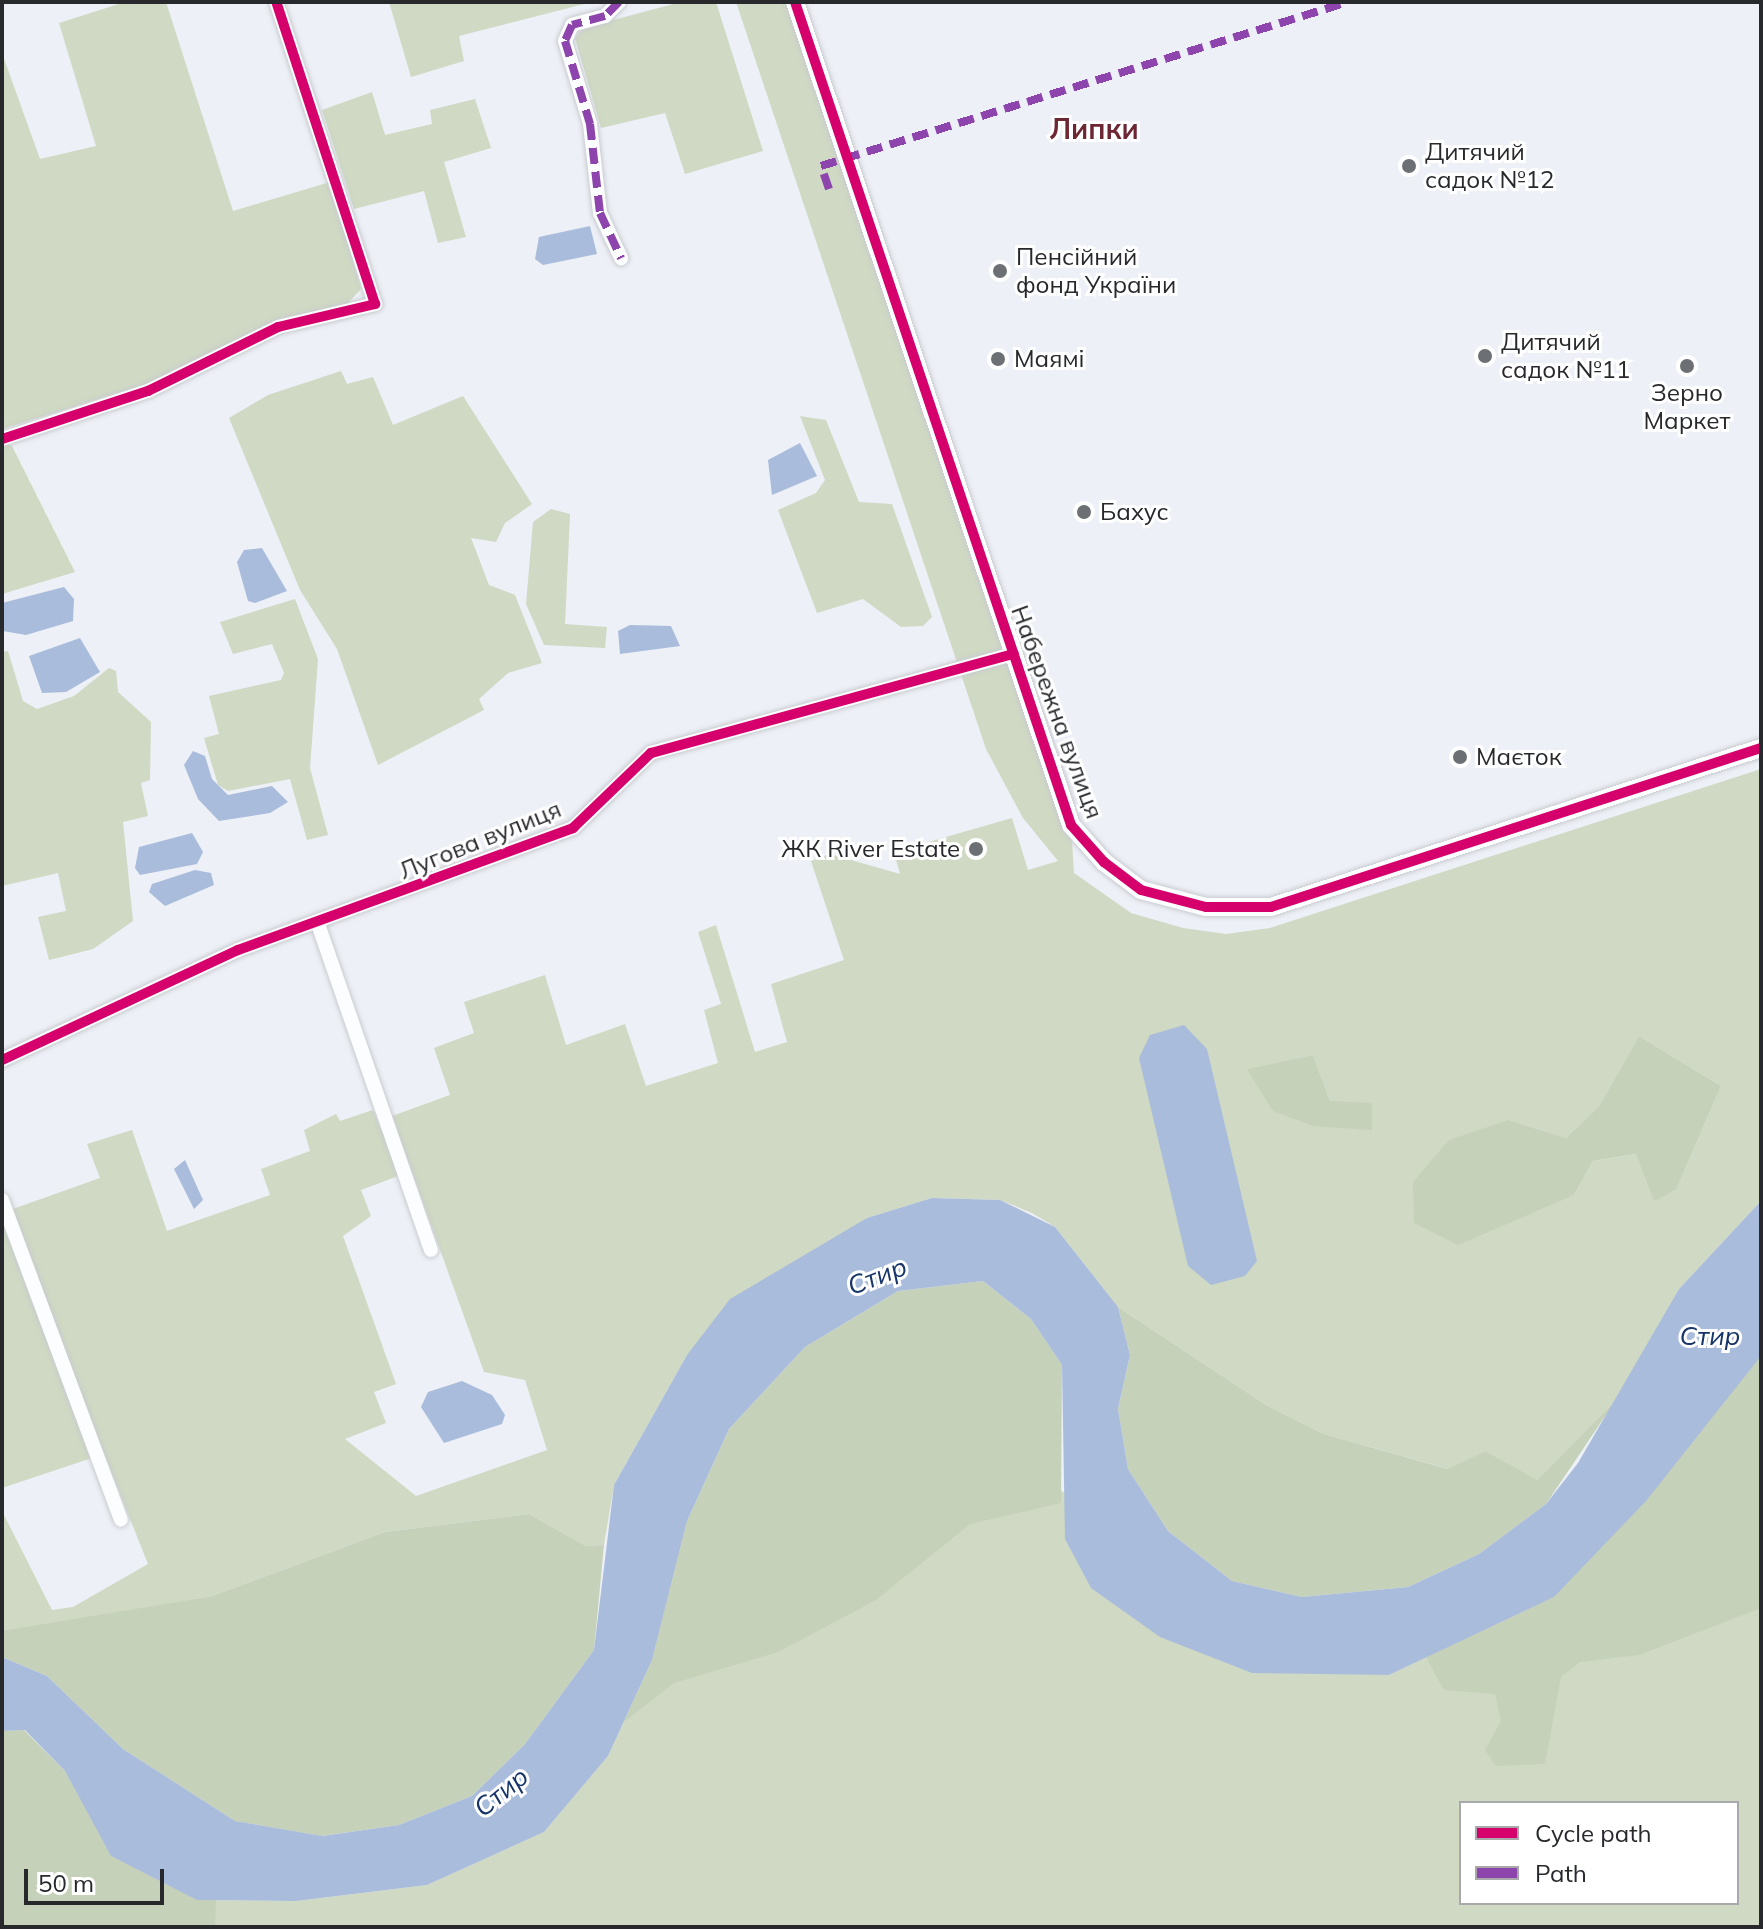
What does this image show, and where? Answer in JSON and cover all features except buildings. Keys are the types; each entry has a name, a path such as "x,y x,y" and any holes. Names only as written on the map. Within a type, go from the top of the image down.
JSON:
{"street":[{"path":"2,439 148,391 278,327 375,304 276,2"},
{"path":"619,2 605,16 572,25 565,41 590,124 600,213 621,258"},
{"name":"Набережна вулиця","path":"795,2 1071,825 1141,890 1206,907 1271,907 1761,748"},
{"name":"Лугова вулиця","path":"2,1060 238,950 318,924 573,828 651,753 1014,654"},
{"path":"318,924 431,1250"},
{"path":"2,1200 121,1520"}],"green space":[{"path":"125,2 166,2 233,211 330,182 361,289 347,304 279,319 144,385 2,429 2,53 40,159 96,146 59,23"},
{"path":"389,2 592,2 459,36 464,61 411,77"},
{"path":"681,2 716,2 763,151 685,174 665,113 601,128 575,38 583,28"},
{"path":"736,2 795,2 1071,825 1074,873 1131,913 1183,928 1226,934 1270,928 1761,769 1761,1201 1679,1289 1616,1400 1536,1481 1485,1451 1449,1469 1324,1434 1266,1405 1118,1307 1055,1227 1032,1213 1000,1200 932,1198 867,1218 687,1355 614,1485 604,1545 586,1546 529,1514 385,1532 212,1596 2,1632 2,1511 52,1610 73,1607 148,1564 104,1454 2,1488 2,1193 10,1210 100,1178 87,1144 132,1130 167,1231 270,1195 261,1169 310,1151 304,1130 336,1114 340,1121 373,1110 401,1175 361,1190 371,1216 343,1236 396,1384 374,1392 386,1423 345,1439 416,1496 547,1450 525,1380 484,1372 392,1116 450,1095 434,1048 474,1033 464,1002 545,975 566,1045 625,1024 646,1086 718,1063 704,1010 721,1004 698,932 716,925 755,1052 787,1042 771,984 844,960 811,861 830,854 900,874 894,852 1012,818 1028,870 1058,861 1023,818 986,749","holes":["1639,1036 1721,1086 1676,1190 1654,1200 1637,1154 1593,1161 1574,1195 1519,1214 1509,1120 1566,1138 1599,1106","1313,1055 1330,1101 1248,1069"]},
{"path":"372,92 385,135 432,124 430,110 475,99 491,148 444,162 466,237 438,243 424,191 354,209 322,110"},
{"path":"341,371 347,384 373,377 393,425 463,396 532,504 505,523 496,542 471,538 489,585 515,595 542,663 508,673 479,699 484,710 378,765 337,649 300,590 229,418 268,395"},
{"path":"800,416 826,420 859,502 892,504 932,617 923,626 901,627 863,599 817,613 778,510 816,493 825,480"},
{"path":"3,443 12,446 75,572 2,594"},
{"path":"551,509 570,514 565,624 607,627 605,648 544,645 526,604 533,522"},
{"path":"295,599 318,659 310,768 328,835 307,840 290,779 228,791 218,785 204,738 219,734 209,696 281,680 284,673 272,644 233,654 220,622"},
{"path":"8,651 23,701 37,709 74,696 109,668 116,671 118,692 151,722 150,780 141,783 148,816 123,822 133,921 93,949 49,960 38,917 66,911 58,873 2,886 2,652"},
{"path":"1639,1036 1721,1086 1676,1190 1654,1201 1636,1154 1593,1161 1574,1195 1458,1245 1414,1223 1413,1182 1449,1140 1509,1120 1566,1138 1599,1106"},
{"path":"1313,1055 1330,1101 1372,1103 1372,1130 1313,1126 1273,1111 1247,1069"},
{"path":"983,1281 1031,1319 1062,1365 1061,1503 970,1524 876,1600 778,1652 674,1683 624,1722 652,1660 687,1521 729,1429 805,1347 898,1291"},
{"path":"1118,1307 1266,1405 1324,1434 1448,1469 1485,1451 1537,1480 1616,1400 1546,1504 1479,1554 1408,1587 1302,1597 1232,1581 1168,1531 1128,1469 1118,1409 1130,1355"},
{"path":"805,1347 1389,1675 1554,1597 1761,1356 1761,1927 2,1927 2,1731 65,1771 197,1900 296,1901 427,1885 544,1832 608,1756 652,1660 687,1521"},
{"path":"1761,1356 1761,1608 1639,1655 1580,1662 1561,1677 1545,1764 1496,1766 1485,1750 1501,1721 1495,1694 1444,1690 1426,1657 1554,1597"},
{"path":"529,1514 586,1546 604,1545 594,1650 525,1744 472,1796 399,1825 321,1836 235,1821 123,1749 47,1676 2,1657 2,1631 212,1596 385,1532"},
{"path":"24,1730 65,1771 111,1856 197,1900 216,1900 215,1927 2,1927 2,1731"}],"water":[{"path":"590,226 597,254 543,265 535,259 539,237"},
{"path":"800,443 817,476 772,495 768,460"},
{"path":"262,548 287,591 255,603 248,601 237,562 244,550"},
{"path":"64,587 74,599 73,621 26,635 3,631 2,603"},
{"path":"630,625 671,626 680,646 620,654 618,631"},
{"path":"80,638 100,672 66,692 42,693 29,656"},
{"path":"193,751 205,756 212,779 228,795 272,786 288,802 270,813 219,821 198,799 184,765"},
{"path":"192,833 203,852 197,864 140,875 135,868 139,847"},
{"path":"195,870 211,873 214,885 165,906 149,892 152,884"},
{"path":"1184,1025 1207,1049 1257,1261 1245,1276 1211,1285 1188,1266 1139,1058 1150,1035"},
{"path":"185,1160 203,1200 194,1209 174,1169"},
{"name":"Стир","path":"932,1198 1000,1200 1055,1227 1118,1307 1130,1355 1118,1409 1128,1469 1168,1531 1232,1581 1302,1597 1408,1587 1479,1554 1546,1504 1578,1463 1679,1289 1761,1201 1761,1356 1646,1501 1554,1597 1389,1675 1252,1673 1160,1637 1091,1588 1065,1539 1062,1365 1031,1319 983,1281 898,1291 805,1347 729,1429 687,1521 652,1660 608,1756 544,1832 427,1885 296,1901 197,1900 111,1856 65,1771 25,1730 2,1731 2,1657 47,1676 123,1749 235,1821 322,1836 399,1825 472,1796 525,1744 594,1650 614,1485 687,1355 730,1299 867,1218"},
{"path":"462,1381 492,1395 505,1415 502,1424 444,1443 421,1407 428,1392"}],"marked path":[{"path":"619,2 605,16 572,25 565,41 590,124 600,213 621,258"},
{"path":"829,189 821,166 1348,2"}],"cycle path":[{"path":"2,439 148,391 278,327 375,304 276,2"},
{"path":"795,2 1071,825 1104,862 1141,890 1206,907 1271,907 1761,748"},
{"path":"2,1060 238,950 573,828 651,753 1014,654"}],"place":[{"name":"Дитячий садок №12","path":"1409,166"},
{"name":"Пенсійний фонд України","path":"1000,271"},
{"name":"Дитячий садок №11","path":"1485,356"},
{"name":"Маямі","path":"998,359"},
{"name":"Зерно Маркет","path":"1687,366"},
{"name":"Бахус","path":"1084,512"},
{"name":"Маєток","path":"1460,757"},
{"name":"ЖК River Estate","path":"976,849"}],"district":[{"name":"Липки","path":"1094,129"}]}
